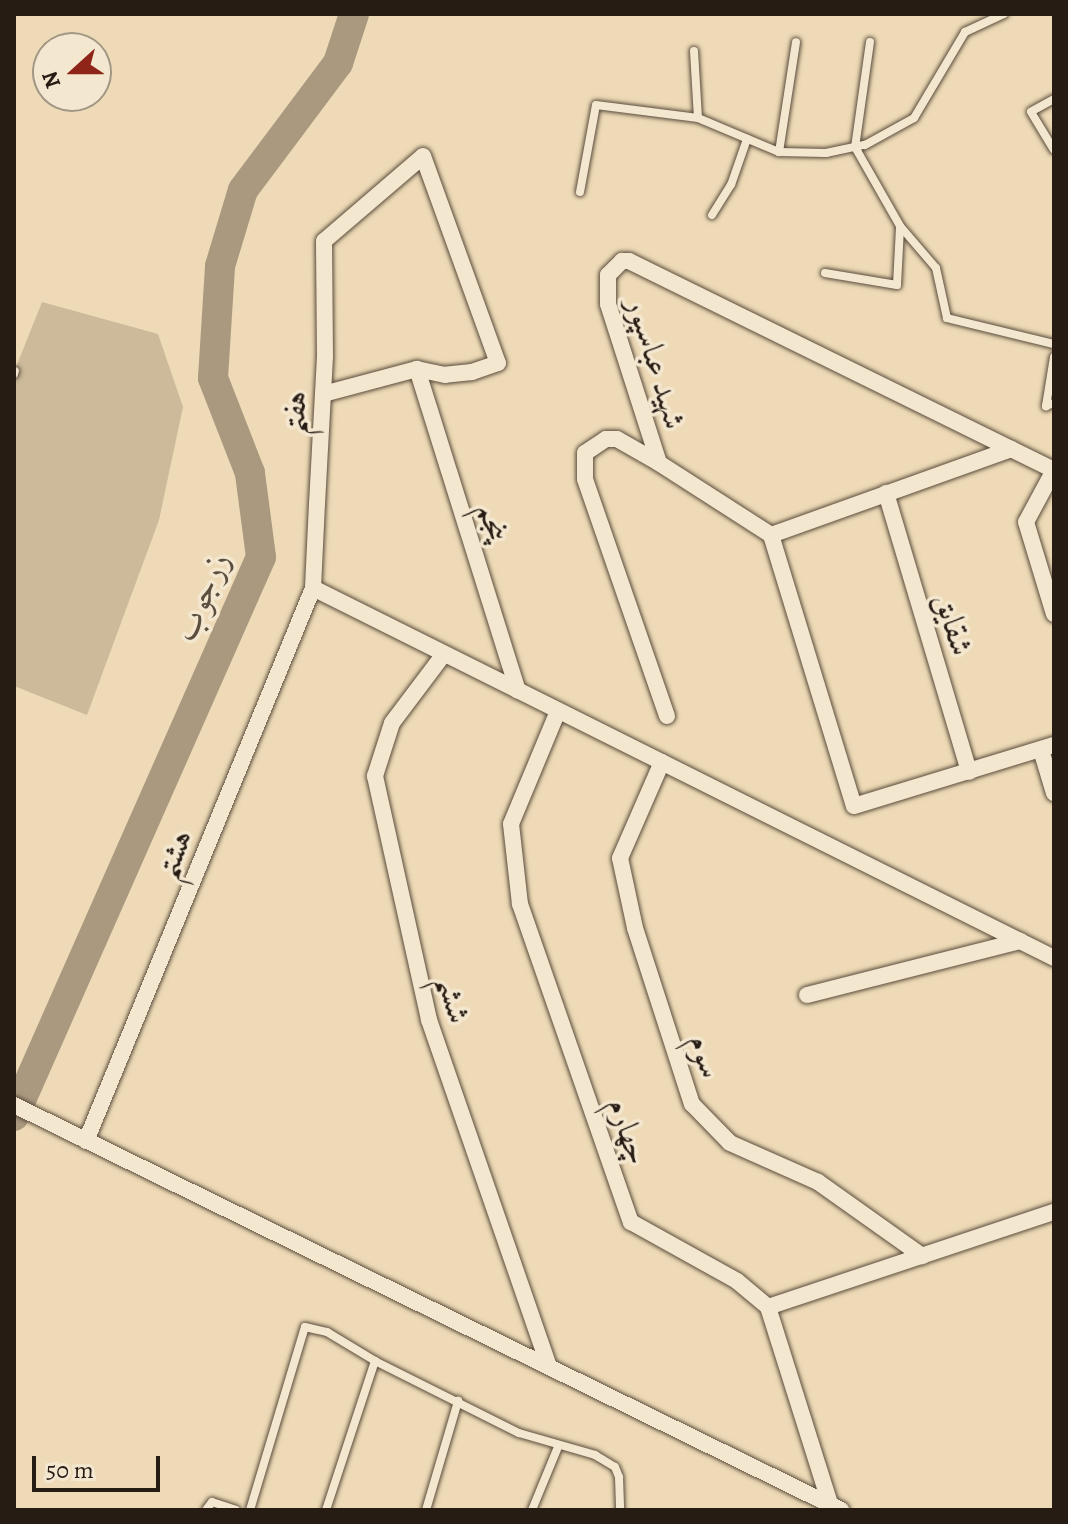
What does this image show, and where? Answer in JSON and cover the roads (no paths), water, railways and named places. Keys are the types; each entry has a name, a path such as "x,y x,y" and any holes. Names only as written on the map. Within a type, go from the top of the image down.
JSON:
{"street":[{"name":"هفتم","path":"313,588 323,394 324,241 423,156 498,363 472,372 445,375 417,369"},
{"name":"شهید عباسپور","path":"659,463 608,304 605,286 608,275 622,261 629,261 1054,470"},
{"path":"323,394 417,369"},
{"name":"پنجم","path":"417,369 518,691"},
{"name":"شهید عباسپور","path":"659,463 617,439 606,439 585,453 582,466 667,716"},
{"path":"771,535 1011,449"},
{"path":"659,463 771,535 854,806 1047,748 1054,793"},
{"path":"1054,470 1026,522 1054,614"},
{"name":"شقایق","path":"886,493 969,772"},
{"path":"313,588 1054,958"},
{"name":"هشتم","path":"81,1138 313,588"},
{"name":"ششم","path":"444,654 392,723 375,776 429,1020 548,1364"},
{"name":"چهارم","path":"558,711 511,824 520,904 631,1222 737,1281 768,1307"},
{"name":"سوم","path":"662,762 620,858 635,928 692,1104 730,1143 818,1182 922,1256"},
{"path":"807,995 1020,941"},
{"path":"14,1105 835,1507"},
{"path":"835,1507 768,1307 1054,1212"}],"lane":[{"path":"580,192 596,105 698,118 779,152 826,153 865,145 914,118 965,32 1004,14"},
{"path":"779,152 796,42"},
{"path":"870,42 855,147 900,226 936,268 947,318 1054,344"},
{"path":"694,51 698,118"},
{"path":"1054,99 1031,112 1054,150"},
{"path":"712,215 731,185 747,139"},
{"path":"825,273 897,285 900,226"},
{"path":"1054,357 1046,406 1054,403"},
{"path":"250,1510 305,1327 327,1332 375,1361 519,1433 558,1447 595,1455 615,1467 619,1477 620,1510"},
{"path":"326,1510 375,1361"},
{"path":"426,1510 458,1401"},
{"path":"532,1510 558,1447"},
{"path":"209,1506 236,1510"}],"waterway":[{"name":"زرجوب","path":"14,1116 261,557 250,473 213,378 220,266 243,190 338,63 354,14"}]}
